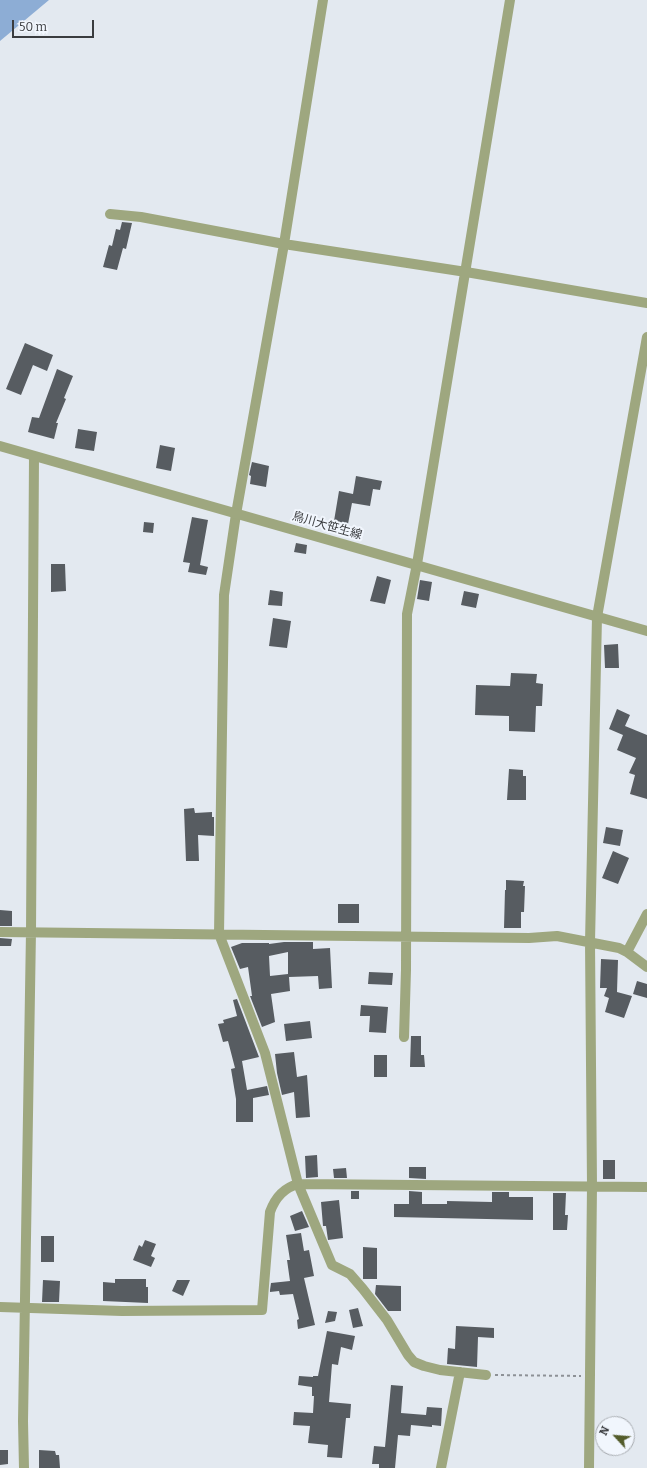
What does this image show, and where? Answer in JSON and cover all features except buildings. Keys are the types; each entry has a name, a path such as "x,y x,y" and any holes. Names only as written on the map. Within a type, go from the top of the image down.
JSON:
{"street":[{"path":"324,0 284,244 236,514 224,595 219,934 265,1053 298,1184 332,1265 350,1274 363,1288 387,1320 408,1355 414,1362 440,1370 486,1375"},
{"path":"404,1037 407,936 407,614 417,564 466,272 510,0"},
{"path":"110,214 141,217 284,244 466,272 647,303"},
{"path":"589,1468 592,1186 590,942 597,617 647,337"},
{"name":"鳥川大笹生線","path":"0,446 34,457 417,564 647,631"},
{"path":"24,1468 23,1421 31,931 34,457"},
{"path":"627,952 647,914"},
{"path":"0,932 31,931 529,938 553,936 619,948 647,967"},
{"path":"0,1307 122,1311 262,1310 270,1212 273,1203 280,1193 290,1186 298,1184 647,1187"},
{"path":"441,1468 460,1372"}],"path":[{"path":"486,1375 590,1376"}],"water":[{"path":"0,0 49,0 0,41"}]}
